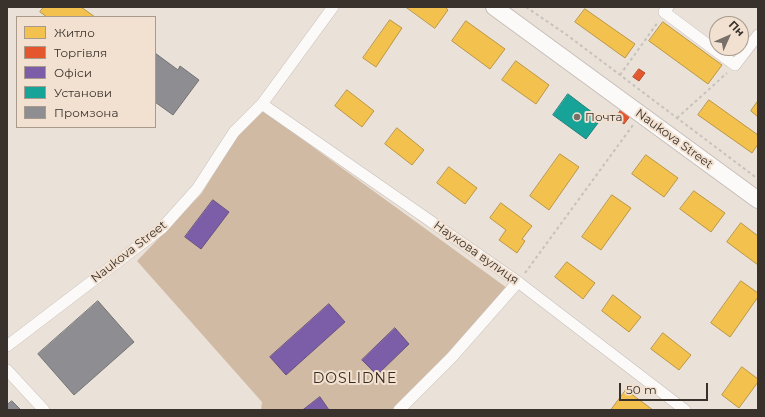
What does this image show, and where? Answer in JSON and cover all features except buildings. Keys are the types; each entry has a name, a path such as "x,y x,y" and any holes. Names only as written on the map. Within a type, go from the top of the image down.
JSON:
{"street":[{"name":"Naukova Street","path":"7,346 162,228 198,190 234,132 262,104 333,7"},
{"name":"Naukova Street","path":"494,7 758,200"},
{"path":"666,10 735,65 758,35"},
{"name":"Наукова вулиця","path":"262,104 518,282 685,410"},
{"path":"399,410 452,357 518,282"},
{"path":"7,370 44,410"}],"path":[{"path":"526,7 620,75 758,179"},
{"path":"620,75 666,10"},
{"path":"677,118 735,65"},
{"path":"518,282 641,114"}],"shaded area":[{"path":"262,110 507,288 450,353 392,410 261,410 262,402 137,261 202,193 238,134"}],"place":[{"name":"Почта","path":"577,117"}],"district":[{"name":"DOSLIDNE","path":"355,379"}]}
